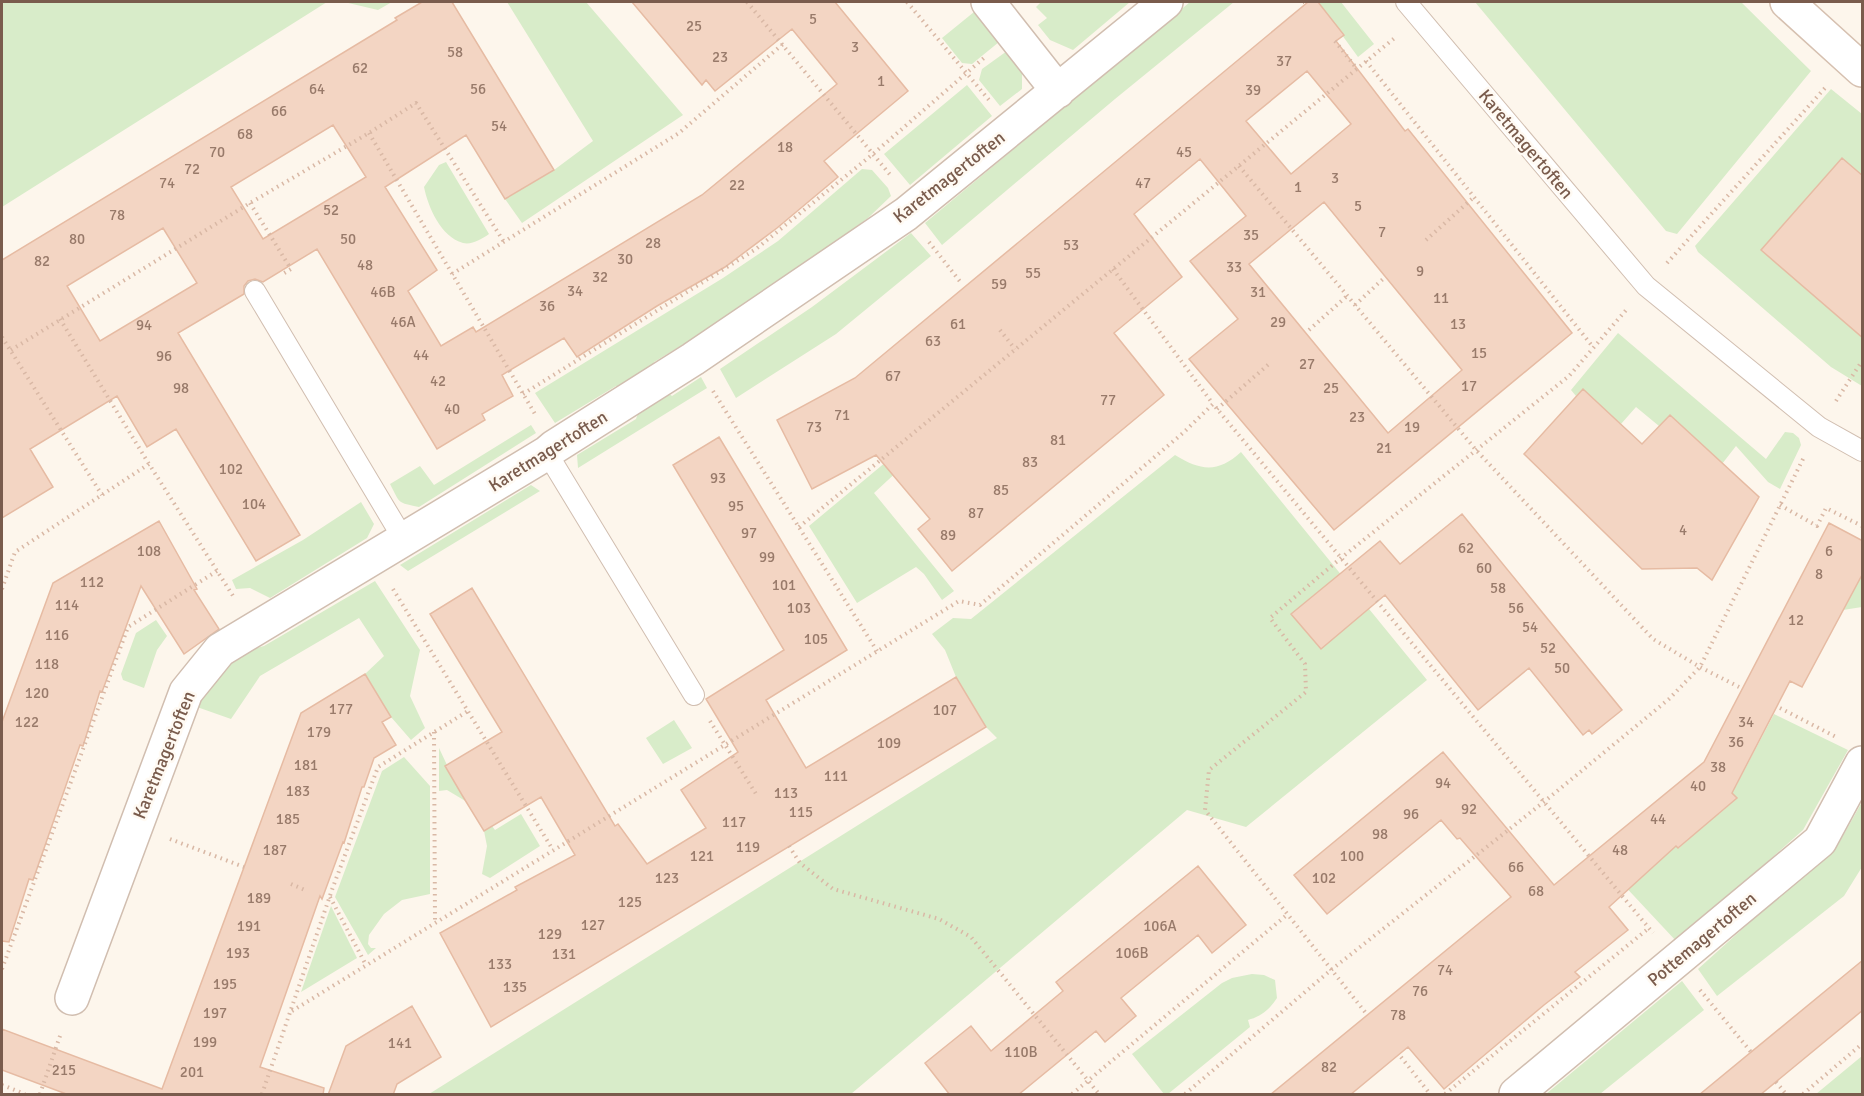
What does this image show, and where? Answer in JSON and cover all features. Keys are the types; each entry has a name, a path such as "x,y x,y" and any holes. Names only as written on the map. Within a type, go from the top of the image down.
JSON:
{"street":[{"path":"988,2 1058,91"},
{"name":"Karetmagertoften","path":"72,998 186,692 219,650 404,540 693,359 910,209 1166,2"},
{"path":"1787,2 1858,58"},
{"name":"Pottemagertoften","path":"1516,1095 1820,841 1852,751"}],"lane":[{"name":"Karetmagertoften","path":"1406,2 1646,286 1819,427 1863,451"},
{"path":"255,291 404,540"},
{"path":"550,450 694,695"}],"path":[{"path":"747,2 873,154 962,284"},
{"path":"907,2 1012,128"},
{"path":"799,527 1420,17"},
{"path":"523,394 756,249 873,154 1013,33"},
{"path":"1335,41 1357,69"},
{"path":"452,274 679,133 783,44"},
{"path":"1365,1012 1205,810 1209,770 1306,692 1305,664 1270,618 1341,558 1569,376 1646,286 1858,58"},
{"path":"1366,61 1593,347"},
{"path":"11,350 416,103 504,242"},
{"path":"369,133 523,394 550,450"},
{"path":"1239,166 1476,450 1653,639 1739,687"},
{"path":"1426,240 1474,197"},
{"path":"250,203 291,269 255,291"},
{"path":"1113,269 1217,409 1545,801 1751,1052"},
{"path":"1355,304 1383,279"},
{"path":"1309,330 1347,296"},
{"path":"60,320 149,464 256,629"},
{"path":"1000,330 1015,349"},
{"path":"2,337 102,495"},
{"path":"693,359 877,651"},
{"path":"1833,405 1863,361"},
{"path":"1217,409 1269,364"},
{"path":"292,1011 959,601 980,605 1183,433 1213,404"},
{"path":"1185,1095 1331,970 1545,801 1669,699 1700,667 1805,453"},
{"path":"2,589 15,552 149,464"},
{"path":"1780,505 1817,526 1826,508 1863,526"},
{"path":"375,557 553,850"},
{"path":"2,969 128,627 218,571"},
{"path":"694,695 758,796"},
{"path":"1780,708 1852,751"},
{"path":"262,1095 329,898 378,767 468,711"},
{"path":"434,732 435,923"},
{"path":"136,827 244,867"},
{"path":"789,846 800,863 834,889 939,919 971,937 1099,1095"},
{"path":"291,884 305,890"},
{"path":"323,897 329,898"},
{"path":"329,898 366,965"},
{"path":"1072,1095 1288,914"},
{"path":"1445,1095 1649,928"},
{"path":"40,1095 72,998"},
{"path":"1803,1095 1863,1044"},
{"path":"1401,1057 1430,1095"},
{"path":"1776,1082 1786,1095"},
{"path":"2,1086 25,1095"}],"green space":[{"path":"2,2 327,2 2,207"},
{"path":"344,2 392,2 378,10"},
{"path":"507,2 586,2 683,115 522,223 505,199 554,170 593,141"},
{"path":"1041,2 1130,2 1073,50 1050,40 1038,25 1047,18 1036,7"},
{"path":"1190,2 1234,2 942,245 925,223"},
{"path":"1318,2 1341,2 1374,44 1358,57"},
{"path":"1475,2 1741,2 1811,71 1677,234 1666,231"},
{"path":"974,12 999,42 972,64 962,63 942,38"},
{"path":"1007,51 1022,71 1022,89 1000,106 979,80 982,69"},
{"path":"967,85 992,116 910,185 884,154"},
{"path":"1831,89 1862,114 1862,386 1831,367 1698,252 1695,246"},
{"path":"446,162 489,234 477,241 463,243 448,235 437,220 429,203 424,187 439,165"},
{"path":"862,169 872,170 888,188 891,196 868,218 754,302 654,362 652,373 627,388 616,386 555,423 535,393 723,278 778,241"},
{"path":"911,233 931,256 836,334 736,398 720,369 812,307"},
{"path":"1101,283 874,493 954,591 942,600 924,574 916,567 857,603 809,526"},
{"path":"1618,333 1766,459 1785,432 1793,433 1799,438 1801,445 1780,489 1768,482 1736,446 1722,464 1670,416 1659,426 1636,407 1621,424 1583,390 1576,396 1571,390"},
{"path":"701,377 707,388 578,468 577,455 636,419 640,407 667,392 672,396"},
{"path":"531,425 536,433 419,507 400,502 390,484 420,466 434,485"},
{"path":"1241,452 1427,680 1246,827 1187,810 851,1094 429,1094 997,738 986,727 956,677 945,650 932,634 953,618 971,619 1175,455 1201,467 1209,467 1225,464"},
{"path":"531,485 540,491 408,571 400,565"},
{"path":"361,502 374,524 367,538 270,598 250,588 236,589 232,580 303,540"},
{"path":"1860,577 1862,578 1862,607 1843,610"},
{"path":"375,581 420,650 410,696 425,728 411,740 391,717 365,674 384,656 359,618 260,676 231,719 197,707 216,670 250,650 264,646"},
{"path":"156,620 167,636 157,650 144,688 123,680 121,674 136,633"},
{"path":"1774,714 1848,750 1803,830 1677,942 1620,881 1638,881 1658,862 1648,853 1667,837 1679,848 1698,831 1709,805 1719,814 1737,798 1729,790 1736,786"},
{"path":"674,720 692,748 663,764 646,738"},
{"path":"439,748 447,765 445,766 467,802 447,790 439,791"},
{"path":"404,757 430,786 430,894 402,900 384,914 369,935 368,944 371,948 376,948 368,955 335,897 382,771"},
{"path":"1862,802 1862,867 1844,896 1717,996 1698,969 1840,841"},
{"path":"521,814 540,846 490,878 482,874 487,846 484,831 492,826 495,830"},
{"path":"331,906 357,958 301,992"},
{"path":"1252,974 1264,975 1275,980 1277,998 1268,1009 1248,1020 1250,1027 1168,1094 1164,1094 1132,1054 1222,983 1232,978"},
{"path":"1682,981 1704,1010 1600,1094 1546,1094"},
{"path":"1862,1056 1862,1094 1816,1094"}],"building":[{"path":"422,2 452,2 554,170 505,199 466,135 385,187 437,270 408,291 441,346 473,327 476,332 702,195 837,84 792,29 715,91 706,80 702,85 632,2 835,2 908,91 824,161 838,177 777,228 725,267 657,306 577,357 564,338 502,375 513,396 482,414 485,420 437,449 317,249 263,282 255,279 248,281 244,286 244,294 178,333 300,535 256,561 176,429 147,447 117,396 30,449 53,487 2,518 2,260 397,20 395,18","holes":["333,125 366,177 263,239 231,187","163,228 197,283 100,341 67,286"]},
{"path":"1308,2 1318,2 1344,35 1336,41 1405,131 1408,129 1572,333 1334,530 1189,359 1238,319 1190,261 1246,216 1200,159 1134,214 1182,277 1114,333 1164,395 952,571 918,529 930,519 876,455 812,489 777,420 855,378","holes":["1307,71 1351,124 1291,174 1246,121","1324,202 1462,370 1388,433 1249,264"]},
{"path":"1842,158 1863,176 1863,338 1761,250"},
{"path":"1583,389 1642,444 1670,415 1759,497 1712,580 1697,568 1642,569 1524,454"},
{"path":"719,437 847,650 766,700 806,768 956,677 986,727 491,1027 440,933 517,890 515,887 575,855 541,797 484,831 462,795 445,766 502,732 430,614 472,588 615,826 618,824 647,864 706,828 681,790 738,752 706,699 784,650 673,465"},
{"path":"1462,514 1622,710 1592,734 1589,730 1583,735 1529,668 1478,710 1385,595 1321,649 1291,614 1380,541 1400,564"},
{"path":"159,521 197,589 194,590 219,629 184,654 141,586 102,692 100,691 83,746 80,745 33,880 29,879 9,942 2,941 2,722 53,583"},
{"path":"1829,523 1863,541 1863,573 1802,687 1790,681 1732,793 1737,798 1678,848 1676,846 1609,907 1628,930 1575,972 1580,977 1444,1089 1408,1047 1350,1095 1270,1095 1511,897 1460,838 1457,839 1441,820 1327,914 1294,875 1443,752 1554,885 1704,762"},
{"path":"365,674 391,717 382,722 396,745 374,758 322,899 320,896 260,1067 324,1088 323,1095 69,1095 2,1070 2,1029 162,1089 301,713"},
{"path":"1198,866 1246,925 1212,953 1198,935 1121,998 1136,1016 1105,1042 1096,1031 1018,1095 950,1095 925,1063 971,1026 991,1051 1063,991 1056,982"},
{"path":"1863,960 1863,1010 1760,1095 1699,1095"},
{"path":"412,1006 441,1057 397,1084 393,1095 328,1095 346,1046"}]}
